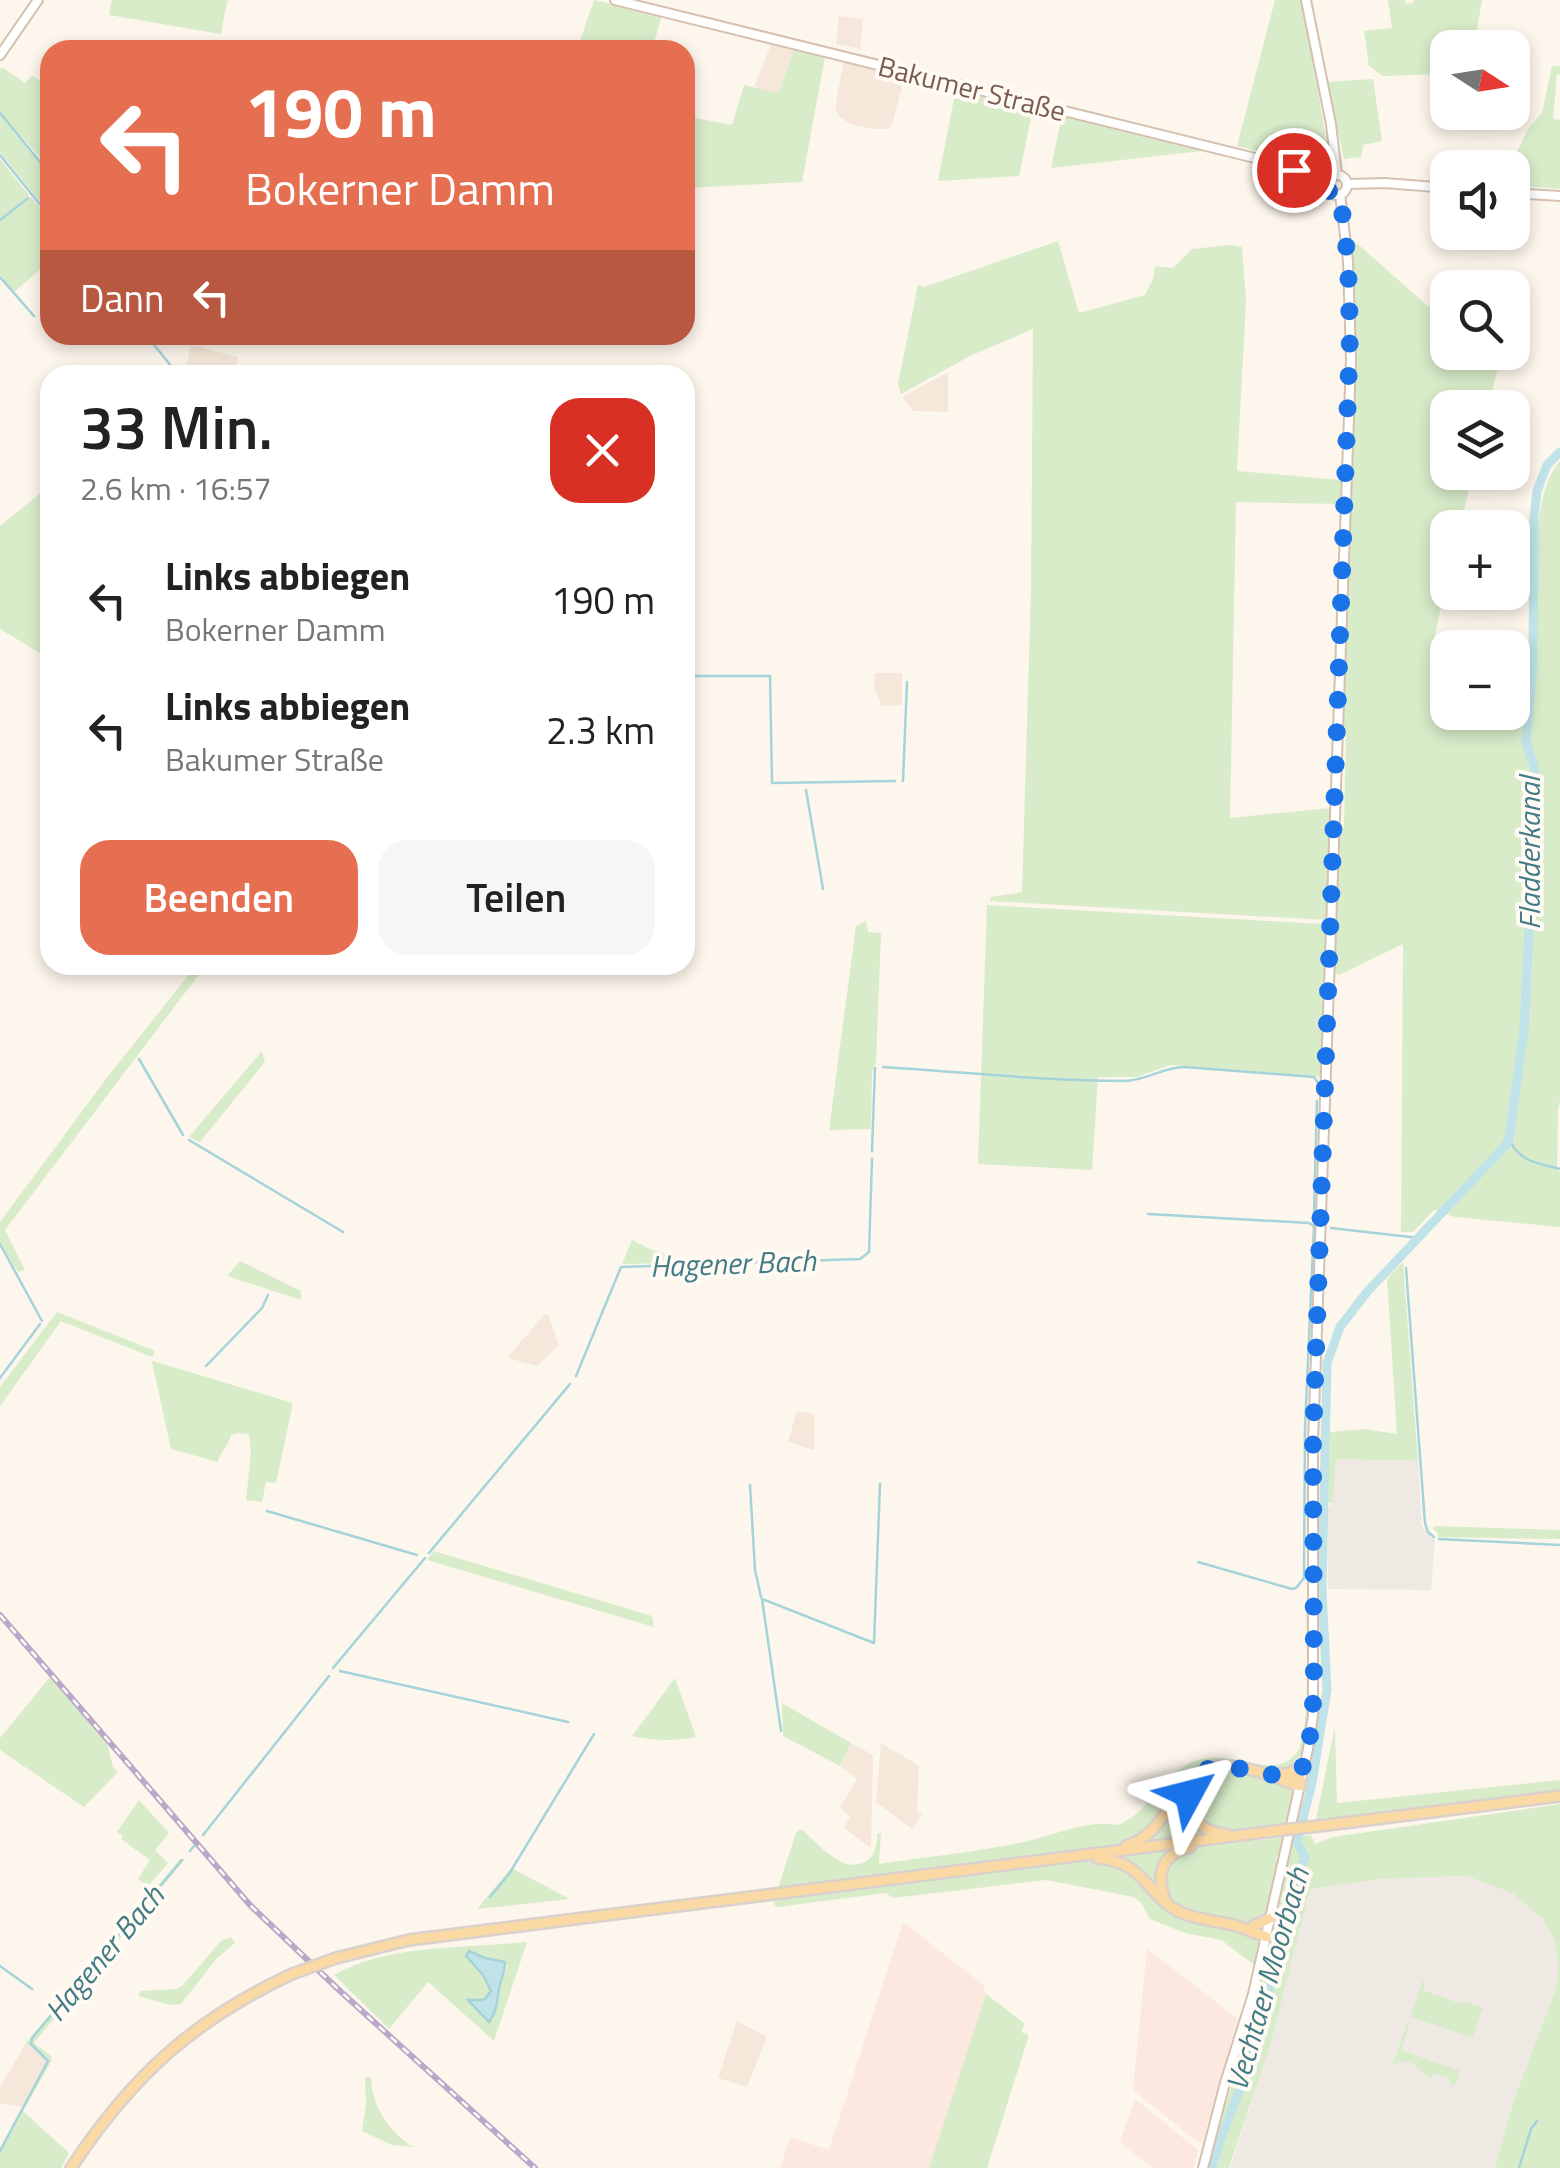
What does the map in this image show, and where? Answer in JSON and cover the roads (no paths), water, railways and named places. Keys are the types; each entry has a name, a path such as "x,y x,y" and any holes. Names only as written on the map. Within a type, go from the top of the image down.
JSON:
{"main road":[{"path":"0,55 38,0"},
{"name":"Bakumer Straße","path":"615,0 1233,152 1327,182"},
{"path":"1306,0 1337,175"},
{"path":"1332,176 1345,179 1346,188 1340,194 1328,190 1327,182 1332,176"},
{"path":"1346,184 1430,187"},
{"path":"1203,2168 1271,1918 1311,1731 1314,1690 1314,1424 1350,359 1348,261 1340,194"},
{"path":"1530,194 1560,196"},
{"path":"1085,1856 1094,1850 1125,1846 1144,1838 1164,1818 1187,1781 1205,1770 1226,1766 1300,1783"},
{"path":"1270,1774 1288,1774 1304,1766"},
{"path":"1205,1770 1192,1784 1189,1794 1194,1820 1218,1834 1260,1833"},
{"path":"1288,1774 1300,1783"},
{"path":"71,2168 126,2093 156,2062 210,2020 292,1974 357,1951 408,1940 1560,1796"},
{"path":"1166,1902 1160,1876 1169,1856 1180,1849 1230,1837"},
{"path":"1064,1858 1122,1863 1139,1873 1166,1902 1183,1913 1267,1934"},
{"path":"1239,1926 1253,1926 1271,1918"},
{"path":"1253,1926 1267,1934"}],"water":[{"path":"469,1951 505,1962 489,2022 468,2000 484,2000 491,1991 466,1956"}],"waterway":[{"path":"0,113 40,162"},
{"path":"0,155 40,205"},
{"path":"0,220 28,198"},
{"path":"0,277 34,316"},
{"path":"154,345 170,365"},
{"name":"Vechtaer Moorbach","path":"1212,2168 1256,2035 1292,1904 1294,1879 1305,1858 1297,1842 1312,1783 1327,1690 1322,1590 1327,1363 1340,1327 1367,1292 1509,1139 1524,1029 1536,795 1534,766 1526,742 1533,669 1534,518 1537,491 1547,465 1560,452"},
{"path":"695,676 770,676 772,783 895,781"},
{"path":"903,781 907,682"},
{"path":"806,790 823,889"},
{"path":"139,1059 183,1135"},
{"name":"Hagener Bach","path":"883,1067 1124,1081 1184,1067 1314,1077 1318,1090"},
{"name":"Hagener Bach","path":"872,1151 875,1068"},
{"name":"Hagener Bach","path":"1314,1214 1317,1101"},
{"path":"1509,1139 1524,1157 1560,1169"},
{"path":"189,1140 343,1232"},
{"name":"Hagener Bach","path":"576,1376 621,1267 860,1259 869,1252 872,1159"},
{"path":"1148,1214 1314,1226"},
{"path":"1198,1562 1292,1589 1304,1578 1305,1428 1314,1226"},
{"name":"Hagener Bach","path":"1331,1228 1419,1238"},
{"path":"0,1244 42,1321"},
{"path":"1406,1268 1425,1523 1434,1537"},
{"path":"206,1366 262,1308 268,1295"},
{"path":"0,1378 40,1324"},
{"name":"Hagener Bach","path":"429,1553 570,1384"},
{"path":"781,1731 762,1599 874,1643 880,1484"},
{"path":"750,1485 755,1570 761,1597"},
{"path":"267,1511 417,1555"},
{"path":"1439,1539 1560,1545"},
{"name":"Hagener Bach","path":"333,1668 425,1558"},
{"path":"340,1671 568,1722"},
{"name":"Hagener Bach","path":"203,1835 329,1676"},
{"path":"490,1897 509,1874 594,1734"},
{"name":"Hagener Bach","path":"190,1851 194,1846"},
{"name":"Hagener Bach","path":"0,2151 48,2061 31,2044 32,2038 182,1860"},
{"path":"0,1966 32,1989"},
{"path":"1519,2168 1537,2121"}],"railway":[{"path":"0,1615 250,1905 535,2168"}],"water label":[{"name":"Fladderkanal","path":"1529,853"}]}
